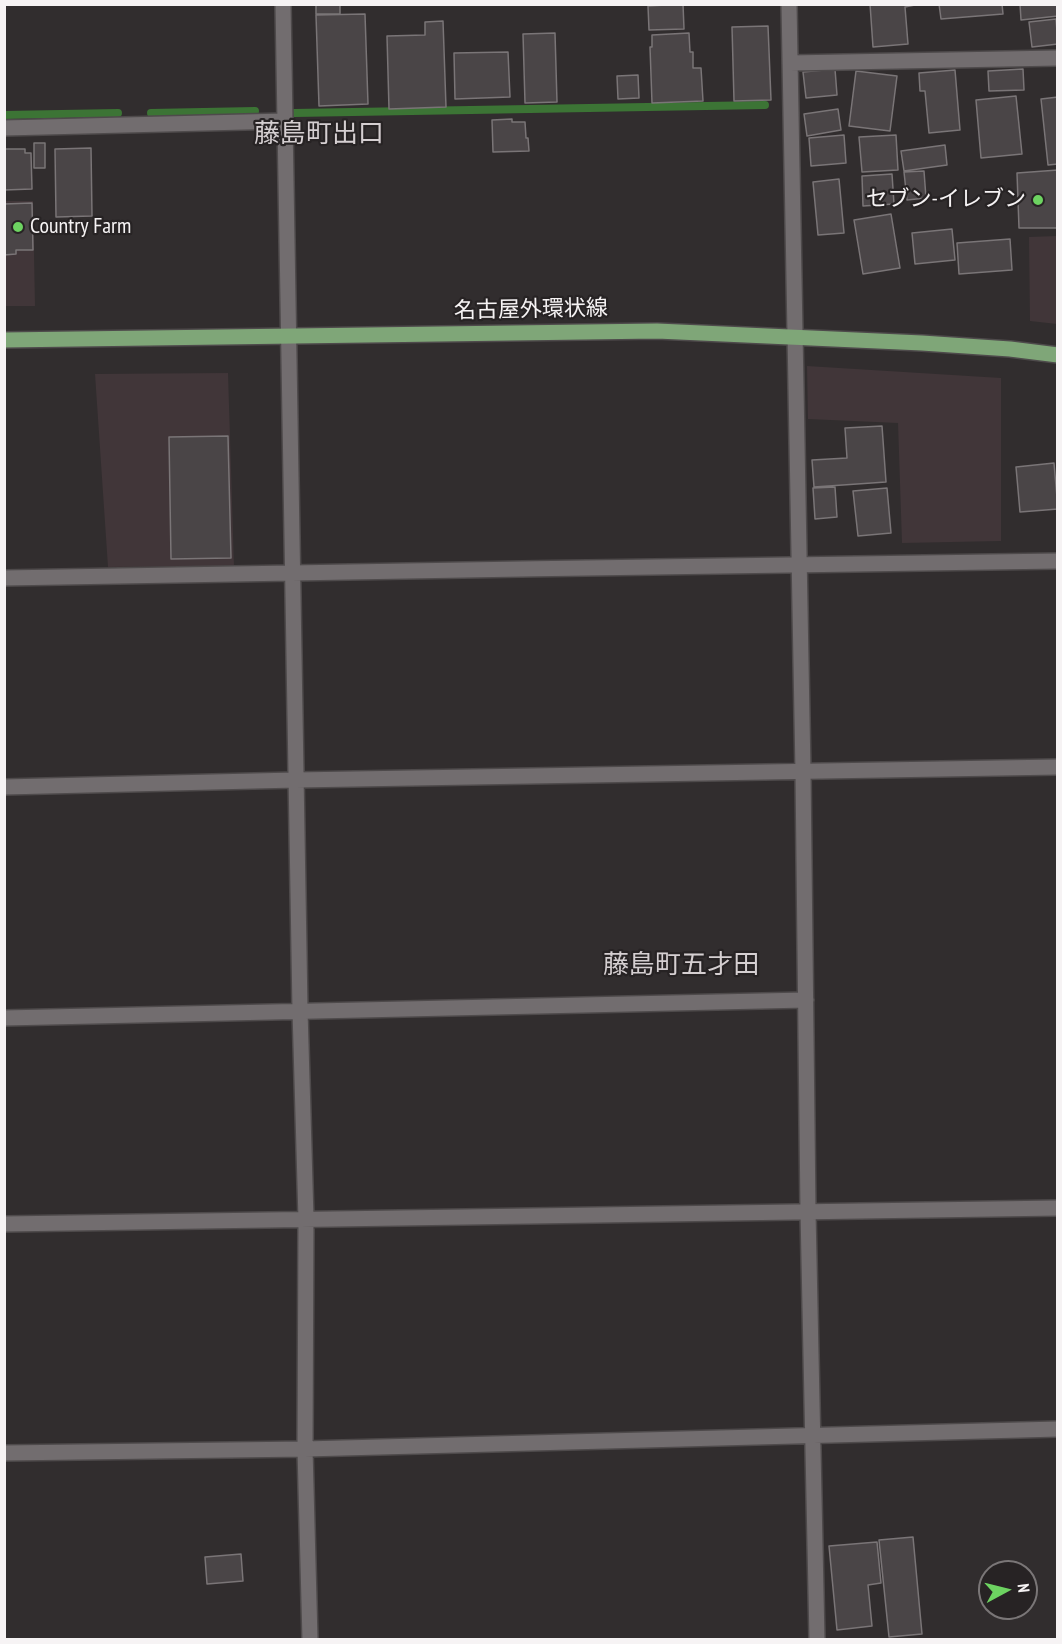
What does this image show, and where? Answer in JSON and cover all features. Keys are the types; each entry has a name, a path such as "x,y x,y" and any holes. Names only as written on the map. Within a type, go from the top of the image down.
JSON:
{"main road":[{"name":"名古屋外環状線","path":"4,340 657,331 922,343 1058,355"}],"street":[{"path":"283,4 300,1011 306,1219 305,1449 310,1640"},
{"path":"789,4 817,1640"},
{"path":"790,63 1058,58"},
{"path":"4,128 285,121"},
{"path":"4,578 798,563 1058,561"},
{"path":"4,787 1058,767"},
{"path":"4,1018 806,1000"},
{"path":"4,1224 1058,1208"},
{"path":"4,1453 305,1449 1058,1429"}],"shaded area":[{"path":"4,201 33,201 35,306 5,306"},
{"path":"1057,236 1057,324 1030,321 1029,237"},
{"path":"807,366 1001,378 1001,541 902,543 898,423 808,419"},
{"path":"228,373 234,566 108,567 95,374"}],"building":[{"path":"340,4 340,14 316,14 316,5"},
{"path":"683,4 684,29 649,30 648,6"},
{"path":"870,4 920,4 905,7 908,44 873,47"},
{"path":"939,4 1002,4 1003,14 941,19"},
{"path":"1020,4 1058,4 1058,16 1021,20"},
{"path":"365,14 368,104 319,106 316,15"},
{"path":"1056,19 1058,44 1032,47 1029,22"},
{"path":"443,21 446,107 389,109 387,36 425,35 425,22"},
{"path":"768,26 771,100 734,101 732,27"},
{"path":"555,33 557,102 525,103 523,34"},
{"path":"689,33 690,52 693,52 693,68 701,68 703,101 652,103 650,47 652,47 652,35"},
{"path":"508,52 510,97 455,99 454,53"},
{"path":"835,69 837,95 806,98 803,72"},
{"path":"1023,69 1024,90 989,91 988,71"},
{"path":"955,70 960,130 929,133 925,91 920,91 919,73"},
{"path":"856,71 897,76 890,131 849,126"},
{"path":"638,75 639,98 618,99 617,76"},
{"path":"1016,96 1022,154 981,158 976,100"},
{"path":"1058,97 1058,164 1048,165 1041,99"},
{"path":"838,109 841,130 807,136 804,114"},
{"path":"512,119 512,122 525,122 529,151 493,152 492,120"},
{"path":"844,135 846,163 811,166 809,138"},
{"path":"896,135 898,170 862,172 859,137"},
{"path":"34,143 45,143 45,168 34,168"},
{"path":"945,145 947,165 904,171 901,151"},
{"path":"91,148 92,216 56,217 55,149"},
{"path":"4,149 25,149 25,153 31,153 32,189 4,190"},
{"name":"セブン-イレブン","path":"1058,170 1058,228 1019,228 1017,173"},
{"path":"924,171 926,198 907,200 904,172"},
{"path":"892,174 894,204 863,206 862,176"},
{"path":"839,179 844,233 818,235 813,182"},
{"name":"Country Farm","path":"32,203 33,250 16,250 16,254 4,255 4,204"},
{"path":"891,214 900,268 863,274 854,220"},
{"path":"952,229 955,260 915,264 912,233"},
{"path":"1010,239 1012,270 959,274 957,243"},
{"path":"882,426 886,482 814,487 812,460 847,458 845,428"},
{"path":"228,436 231,558 171,559 169,437"},
{"path":"1054,463 1058,509 1020,512 1016,467"},
{"path":"835,487 837,517 815,519 813,488"},
{"path":"887,488 891,533 858,536 853,491"},
{"path":"913,1537 922,1634 889,1637 879,1540"},
{"path":"877,1542 881,1583 868,1585 872,1626 837,1630 829,1546"},
{"path":"241,1554 243,1581 207,1584 205,1557"}],"waterway":[{"path":"294,113 765,105"},
{"path":"151,113 255,111"},
{"path":"4,115 118,113"}],"place":[{"name":"セブン-イレブン","path":"1038,200"},
{"name":"Country Farm","path":"18,227"}],"district":[{"name":"藤島町出口","path":"319,135"},
{"name":"藤島町五才田","path":"681,966"}]}
